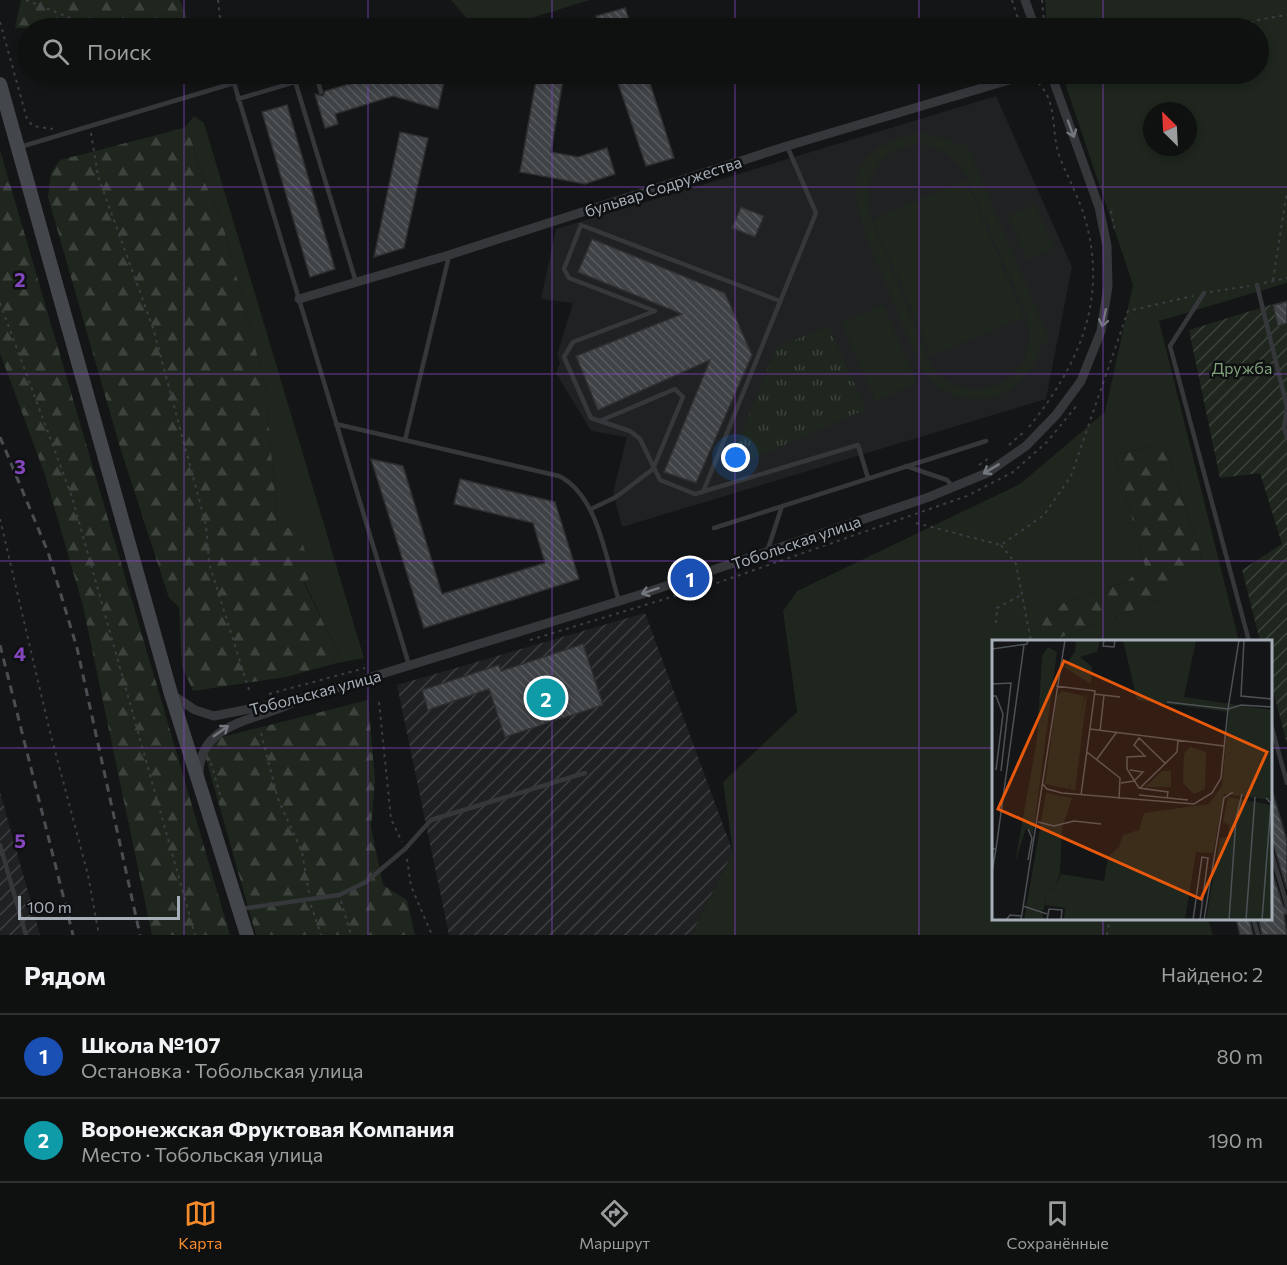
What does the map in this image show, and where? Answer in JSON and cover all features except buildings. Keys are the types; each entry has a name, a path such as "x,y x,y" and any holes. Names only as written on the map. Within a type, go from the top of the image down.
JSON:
{"street":[{"path":"1025,0 1031,18"},
{"path":"0,84 20,147 171,694 247,935"},
{"name":"бульвар Содружества","path":"298,299 449,255 788,146 996,84"},
{"name":"Тобольская улица","path":"171,694 195,710 214,716 300,699 619,601 954,488 987,473 1026,446 1041,432 1081,381 1101,331 1108,285 1104,231 1099,207 1055,84"},
{"path":"199,782 201,754 219,732 300,699"}],"lane":[{"path":"20,147 231,84"},
{"path":"234,84 409,666"},
{"path":"238,99 286,84"},
{"path":"297,84 356,282"},
{"path":"320,84 321,92"},
{"path":"704,492 816,213 788,146"},
{"path":"780,301 581,225 564,269 569,278 655,311 573,342 564,357 591,418 630,431 640,439 660,480 695,494 793,462 858,445 868,478"},
{"path":"405,440 449,255"},
{"path":"1257,285 1287,407 1284,428 1287,437"},
{"path":"1204,293 1170,346 1249,640"},
{"path":"591,509 616,497 653,469 683,397 675,389 600,421"},
{"path":"336,424 559,476 573,483 591,509 619,601"},
{"path":"714,528 986,441"},
{"path":"906,466 947,480 954,488"},
{"path":"767,552 782,506"},
{"path":"1272,729 1287,783"},
{"path":"240,909 339,895 366,882 405,849 432,820 585,773"},
{"path":"0,845 26,935"},
{"path":"1272,855 1287,905"},
{"path":"1254,920 1258,935"}],"path":[{"path":"26,0 70,18"},
{"path":"218,0 220,18"},
{"path":"1012,0 1018,18"},
{"path":"1042,0 1043,18"},
{"path":"1269,18 1287,15"},
{"path":"0,22 27,119 33,126 44,129 58,128"},
{"path":"1004,449 1028,429 1072,365 1083,340 1091,300 1092,259 1085,218 1075,187 1059,154 1053,113 1043,87 1039,84"},
{"path":"91,130 98,176 153,328 206,525 209,563 249,690"},
{"path":"1273,280 1287,191"},
{"path":"1001,545 1044,515 1071,476 1128,311 1204,293 1287,278"},
{"path":"0,303 72,496 195,935"},
{"path":"977,466 995,454"},
{"path":"0,519 49,728 87,875 99,935"},
{"path":"916,523 1001,545 1016,564 1031,640"},
{"path":"996,623 997,608 1023,594"},
{"path":"263,696 373,666"},
{"path":"379,702 391,819 405,849 411,886 432,935"},
{"path":"261,733 278,799 302,852 310,899 321,935"},
{"path":"339,895 351,935"},
{"path":"1107,935 1110,920"}],"shaded area":[{"path":"996,96 1072,267 1046,399 622,527 613,493 627,437 591,431 556,373 560,363 557,355 573,303 541,299 556,229"},
{"path":"645,613 733,852 694,929 695,935 449,935 397,685"},
{"path":"0,792 40,935 0,935"}],"green space":[{"path":"21,0 180,0 187,18 18,18 18,28 15,28"},
{"path":"451,0 590,0 532,18 466,18"},
{"path":"1045,0 1287,0 1287,283 1159,321 1239,640 1054,640 1170,596 1202,558 1164,443 1115,455 1145,566 1126,582 1035,613 1045,640 992,640 992,920 1208,920 1213,935 695,935 694,929 733,852 723,782 797,712 783,611 797,591 1020,484 1105,412 1133,285 1065,84 1269,84 1269,18 1046,18"},
{"path":"194,116 204,123 364,658 333,664 337,651 278,526 265,385 222,221 202,176 190,135 184,128"},
{"path":"184,128 190,135 202,176 222,221 265,385 278,526 298,530 313,575 304,583 337,651 333,664 286,677 193,691 182,666 179,607 169,598 119,444 48,197 51,173 60,160"},
{"path":"920,133 947,139 959,146 966,143 1050,341 1041,345 1034,364 1024,379 1010,390 994,397 977,399 960,397 943,390 927,377 915,355 866,236 859,214 856,192 858,173 869,156 889,142","holes":["919,144 947,154 966,176 1027,317 1029,339 1025,358 1015,373 1000,384 983,389 965,388 947,381 931,366 871,217 868,191 876,168 894,152"]},
{"path":"0,150 230,935 152,935 83,606 45,475 0,353"},
{"path":"966,180 1024,317 931,356 873,219"},
{"path":"1035,204 1054,248 1027,260 1008,216"},
{"name":"Дружба","path":"1287,300 1287,744 1272,687 1272,640 1260,640 1242,570 1282,544 1260,473 1220,478 1189,330"},
{"path":"883,305 917,383 876,401 841,323"},
{"path":"828,326 866,409 727,470 776,348"},
{"path":"1164,443 1202,558 1170,596 1054,640 1045,640 1035,613 1126,582 1145,566 1115,455"},
{"path":"368,700 375,780 371,827 383,885 407,900 415,935 256,935 206,759 208,751 218,738"}],"railway":[{"path":"0,437 48,552 77,648 140,935"},
{"path":"0,645 73,935"}],"place":[{"name":"Школа №107","path":"690,578"},
{"name":"Воронежская Фруктовая Компания","path":"546,698"}]}
